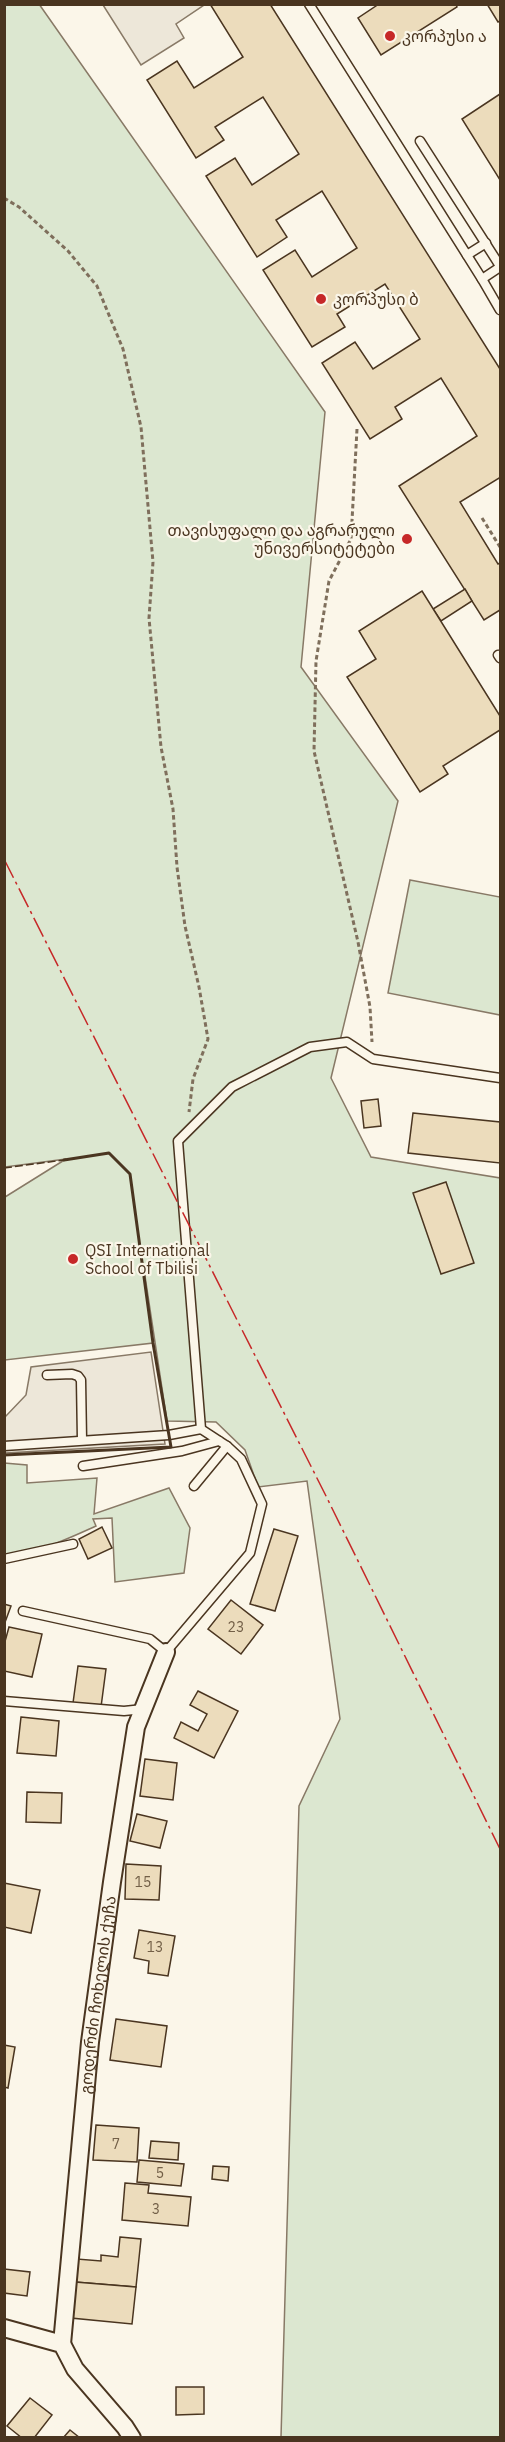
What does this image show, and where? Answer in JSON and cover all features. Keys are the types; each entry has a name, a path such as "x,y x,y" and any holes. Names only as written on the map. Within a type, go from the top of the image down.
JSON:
{"street":[{"name":"გოდერძი ჩოხელის ქუჩა","path":"62,2344 90,2042 135,1727 166,1652"},
{"path":"4,2328 62,2344 75,2368 126,2427 132,2438"}],"lane":[{"path":"309,4 501,310"},
{"path":"420,141 501,267 482,279"},
{"path":"467,255 486,243"},
{"path":"201,1428 178,1141 232,1087 310,1047 347,1042 373,1059 501,1078"},
{"path":"47,1375 72,1374 81,1380 82,1440"},
{"path":"4,1446 169,1435 201,1428 241,1459 262,1504 250,1552 166,1652 150,1639 23,1611"},
{"path":"83,1466 223,1443"},
{"path":"194,1486 223,1443"},
{"path":"4,1559 74,1544"},
{"path":"4,1701 124,1711 143,1709"}],"path":[{"path":"4,198 19,207 69,251 97,286 123,349 141,427 153,562 150,618 161,747 173,809 177,867 185,926 208,1039 193,1079 189,1114"},
{"path":"357,429 351,539 329,581 316,661 314,751 358,942 370,1006 373,1059"},
{"path":"482,518 501,547"}],"green space":[{"path":"39,4 325,412 301,667 398,801 331,1078 371,1157 500,1178 500,2437 281,2437 299,1806 340,1719 307,1481 258,1487 245,1450 216,1422 167,1421 143,1263 153,1343 5,1360 5,1197 66,1159 5,1167 4,5"},
{"path":"410,880 500,897 500,1015 388,993"},
{"path":"4,1463 27,1465 27,1483 97,1478 94,1514 169,1488 190,1528 184,1573 115,1582 112,1518 93,1519 96,1526 52,1545 5,1554"}],"shaded area":[{"path":"204,4 176,24 184,38 141,65 103,5"},
{"path":"151,1352 165,1444 5,1453 5,1417 26,1395 31,1367"}],"building":[{"name":"კორპუსი ბ","path":"210,4 270,4 500,369 500,480 499,478 460,502 498,564 500,563 500,610 484,620 399,486 477,436 441,378 395,407 402,419 370,439 322,363 355,342 373,369 420,339 385,284 337,314 345,327 312,347 263,270 295,250 312,277 357,248 322,191 276,220 287,237 257,257 206,176 235,158 252,185 299,154 263,97 215,127 224,140 196,158 147,80 177,61 194,88 243,57"},
{"name":"კორპუსი ა","path":"379,4 456,4 457,7 381,55 358,18"},
{"name":"კორპუსი ა","path":"487,4 500,4 500,21 498,22"},
{"path":"500,94 500,180 462,119"},
{"path":"465,589 472,601 441,621 433,609"},
{"path":"422,591 500,716 500,730 443,766 448,774 420,792 347,677 376,659 359,631"},
{"path":"378,1099 381,1126 364,1128 361,1101"},
{"path":"413,1113 500,1122 500,1163 408,1153"},
{"path":"446,1182 474,1263 441,1274 413,1193"},
{"path":"102,1527 112,1548 88,1559 79,1539"},
{"path":"274,1529 298,1536 275,1611 250,1604"},
{"path":"231,1600 263,1625 241,1654 208,1629"},
{"path":"4,1604 11,1606 4,1625"},
{"path":"9,1627 42,1634 32,1677 4,1671 4,1645"},
{"path":"78,1666 106,1669 101,1707 73,1703"},
{"path":"198,1691 238,1711 214,1758 174,1738 181,1722 198,1731 207,1714 190,1705"},
{"path":"21,1717 59,1721 56,1756 17,1753"},
{"path":"145,1759 177,1763 173,1800 140,1796"},
{"path":"27,1792 62,1793 61,1823 26,1822"},
{"path":"137,1814 167,1821 160,1848 130,1841"},
{"path":"126,1864 161,1866 159,1900 125,1899"},
{"path":"4,1883 40,1890 31,1933 4,1927"},
{"path":"139,1930 175,1936 168,1976 148,1973 149,1961 134,1958"},
{"path":"116,2019 167,2026 161,2067 110,2060"},
{"path":"4,2045 15,2047 8,2088 4,2087"},
{"path":"96,2125 139,2128 137,2162 93,2160"},
{"path":"151,2141 179,2143 178,2160 149,2158"},
{"path":"139,2160 184,2164 181,2186 137,2182"},
{"path":"213,2166 229,2167 228,2181 212,2179"},
{"path":"125,2183 149,2185 148,2193 191,2197 188,2226 122,2220"},
{"path":"120,2237 141,2239 136,2287 75,2282 77,2259 101,2261 101,2255 118,2257"},
{"path":"4,2269 30,2272 27,2296 4,2293"},
{"path":"75,2282 136,2287 132,2324 71,2318"},
{"path":"176,2387 204,2387 204,2414 176,2415"},
{"path":"30,2398 52,2415 34,2438 22,2438 7,2426"},
{"path":"70,2430 80,2438 63,2438"}],"fence":[{"path":"4,1168 64,1160"}],"wall":[{"path":"4,1455 171,1447 153,1343 130,1174 109,1153 64,1160"}],"power":[{"path":"4,859 325,1494 500,1849"}],"place":[{"name":"კორპუსი ა","path":"390,36"},
{"name":"კორპუსი ბ","path":"321,299"},
{"name":"თავისუფალი და აგრარული უნივერსიტეტები","path":"407,539"},
{"name":"QSI International School of Tbilisi","path":"73,1259"}]}
